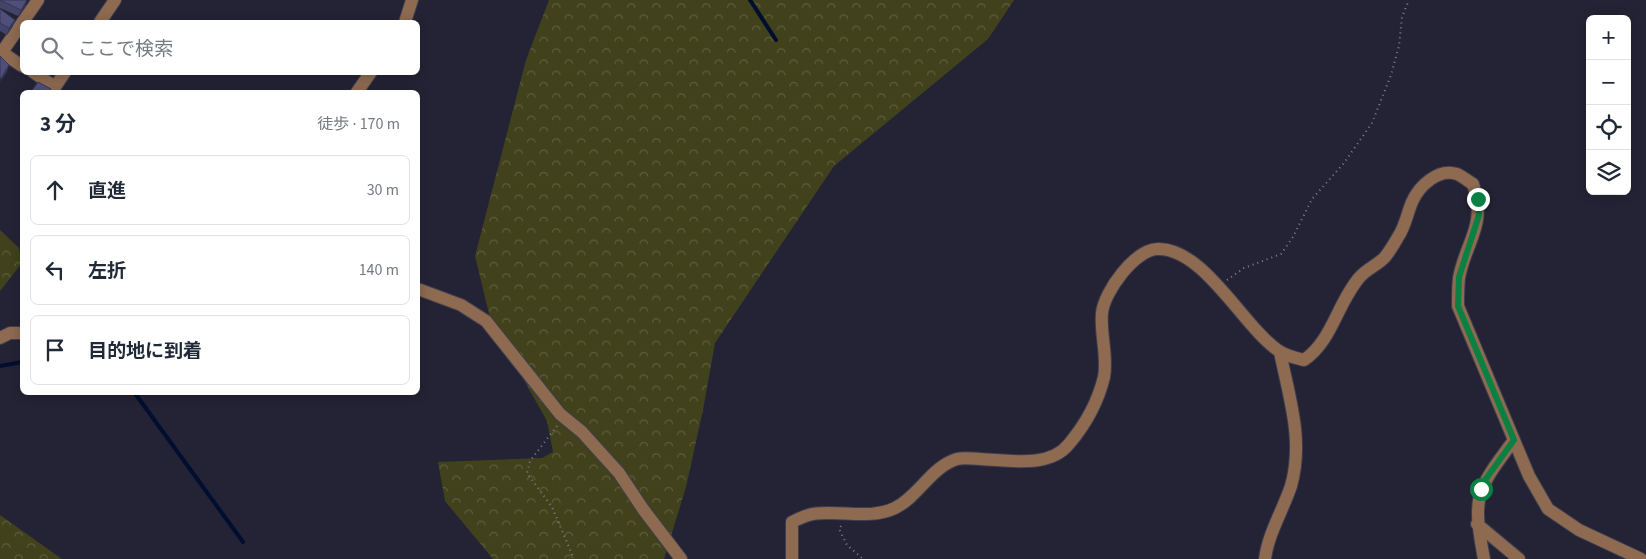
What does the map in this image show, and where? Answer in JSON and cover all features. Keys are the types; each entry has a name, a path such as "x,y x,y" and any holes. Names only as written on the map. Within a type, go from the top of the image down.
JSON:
{"street":[{"path":"24,20 38,0"},
{"path":"101,20 116,0"},
{"path":"406,20 412,0"},
{"path":"20,25 1,52 20,65"},
{"path":"37,75 55,87 63,75"},
{"path":"358,90 369,75"},
{"path":"792,559 792,522 812,514 874,514 895,508 912,496 938,469 957,459 1025,461 1044,459 1068,446 1090,414 1104,376 1102,312 1107,297 1136,257 1156,248 1168,250 1186,257 1218,286 1262,336 1280,352 1304,360 1313,354 1333,325 1340,306 1359,277 1385,257 1402,232 1412,200 1427,181 1442,174 1456,174 1473,184 1478,199 1479,215 1459,277 1458,306 1529,476 1548,509 1579,530 1641,559"},
{"path":"420,290 461,305 486,321 564,418 582,432 619,473 642,509 681,559"},
{"path":"0,338 10,333 20,333"},
{"path":"1265,559 1290,486 1298,452 1280,352"},
{"path":"1484,559 1478,524 1478,498 1485,480 1514,440"},
{"path":"1478,524 1518,559"}],"path":[{"path":"1218,286 1244,268 1281,254 1312,199 1344,164 1372,124 1391,75 1399,46 1402,17 1408,0"},
{"path":"564,418 530,461 527,473 552,507 574,559"},
{"path":"849,514 839,529 847,545 863,559"}],"green space":[{"path":"549,0 1014,0 988,39 834,166 715,343 686,487 664,559 493,559 445,501 438,462 542,458 553,452 547,421 491,322 475,256 526,60"},
{"path":"0,230 19,248 20,266 0,291"},
{"path":"0,515 62,559 0,559"}],"building":[{"path":"0,0 27,0 21,10"},
{"path":"0,9 15,20 9,28 0,23"},
{"path":"0,56 9,65 1,78 0,78"},
{"path":"38,82 51,89 50,90 32,90"}],"waterway":[{"path":"750,0 776,40"},
{"path":"0,366 20,362"},
{"path":"136,395 243,542"}],"route":[{"path":"1478,199 1479,215 1472,243 1459,277 1458,306 1514,440 1485,480 1481,489"}]}
